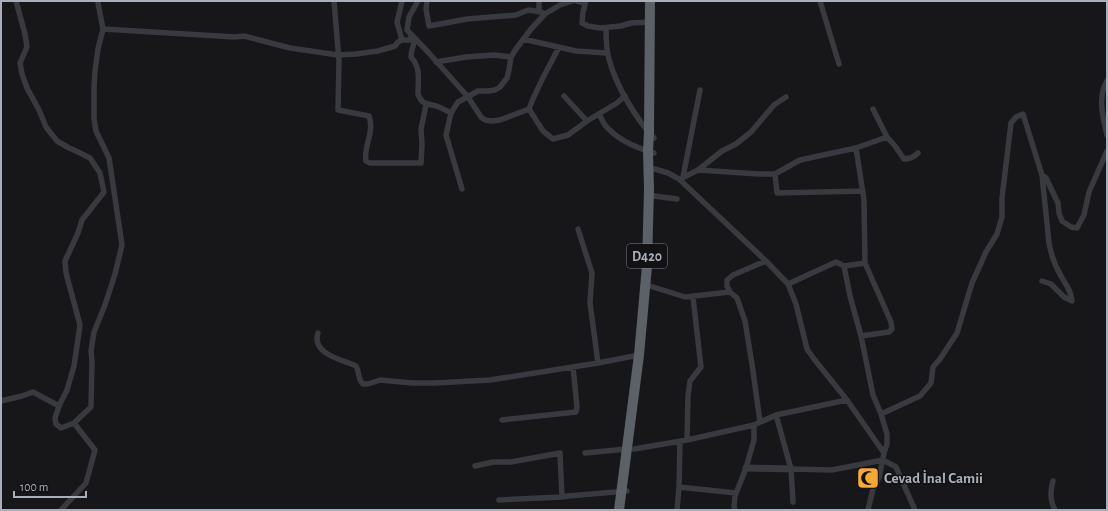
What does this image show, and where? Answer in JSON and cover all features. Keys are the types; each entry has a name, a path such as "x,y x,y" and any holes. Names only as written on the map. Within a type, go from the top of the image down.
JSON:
{"highway":[{"name":"D420","path":"650,1 652,135"},
{"name":"D420","path":"641,357 647,266 656,1"},
{"name":"D420","path":"619,510 624,491 630,449 653,254 655,169 651,152"},
{"name":"D420","path":"624,491 625,510"}],"street":[{"path":"16,1 27,47 20,62 27,88 46,127 57,141 90,158 100,173 104,192 82,220 78,233 65,261 66,273 80,325 74,366 67,390 55,418 56,424 61,428 74,422 91,407 91,351 94,332 115,274 122,245 109,158 96,131 94,119 94,88 98,49 103,29 98,1"},
{"path":"334,1 339,61 338,110 369,116 371,122 371,134 365,156 366,161 370,163 421,163 421,129 426,105"},
{"path":"402,1 397,22 402,40"},
{"path":"418,1 407,22 407,30 468,97 484,120 500,120 529,109 559,46"},
{"path":"427,1 426,9 429,26 466,19 516,15 528,10 542,13"},
{"path":"539,1 542,13"},
{"path":"462,189 446,135 451,113 458,102 478,91 495,90 504,83 507,78 511,57 542,13 572,1"},
{"path":"576,1 586,2 582,22 588,26 606,28 631,23 650,22"},
{"path":"820,1 839,64"},
{"path":"606,28 607,53 615,76 640,122 652,135"},
{"path":"103,29 235,37 244,36 290,48 338,55 378,51 395,46 398,42 402,40 410,40 413,37"},
{"path":"413,37 414,44 411,51 411,57 418,67 418,94 422,102 426,105 437,106 451,113"},
{"path":"523,39 576,51 607,53"},
{"path":"436,62 466,56 494,55 511,57"},
{"path":"1107,81 1102,93 1102,108 1107,135"},
{"path":"682,178 700,90"},
{"path":"564,96 587,121"},
{"path":"529,109 543,132 553,139 568,135 587,121 617,103 625,96"},
{"path":"682,178 698,170 722,151 736,144 751,132 774,105 786,97"},
{"path":"873,109 887,137 904,159 908,159 918,153"},
{"path":"599,114 611,132 636,147 651,152"},
{"path":"881,414 920,396 931,383 933,367 957,333 972,283 986,252 997,234 1002,217 1002,198 1011,124 1016,118 1023,114 1042,175 1051,252 1059,274 1072,294 1072,301 1064,297 1051,284 1042,281"},
{"path":"698,170 775,174 800,160 856,148 887,137"},
{"path":"856,148 864,200 865,263 891,322 892,329 889,332 861,336"},
{"path":"1042,175 1046,178 1058,204 1062,221 1070,227 1077,228 1084,215 1089,192 1107,151"},
{"path":"655,169 682,178 788,284 796,304 807,349 847,400 884,453"},
{"path":"775,174 777,193 863,191"},
{"path":"654,196 677,199"},
{"path":"578,230 592,273 590,303 598,363"},
{"path":"735,510 735,496 746,468 757,423 752,364 744,321 737,298 730,292 727,286 727,280 733,275 766,261"},
{"path":"788,284 836,262 844,266 865,263"},
{"path":"844,266 874,395 887,434 887,444 879,478 873,489 868,510"},
{"path":"650,286 685,297 730,292"},
{"path":"687,440 688,396 690,381 701,367 692,297"},
{"path":"318,333 317,338 319,346 332,357 356,366 358,368 359,380 363,384 380,380 412,383 435,383 490,380 641,357"},
{"path":"502,420 576,412 577,407 573,367"},
{"path":"1,401 33,392 59,406"},
{"path":"585,453 630,449 680,442 757,423 776,415 847,400"},
{"path":"776,415 791,470 793,502"},
{"path":"61,510 86,483 95,450 74,422"},
{"path":"677,510 680,442"},
{"path":"475,466 493,462 511,462 560,453 562,497"},
{"path":"746,468 832,470 883,460 896,467 916,510"},
{"path":"1053,481 1050,492 1052,505 1055,510"},
{"path":"679,487 736,493"},
{"path":"499,500 562,497 624,491"}],"place":[{"name":"Cevad İnal Camii","path":"868,478"}]}
